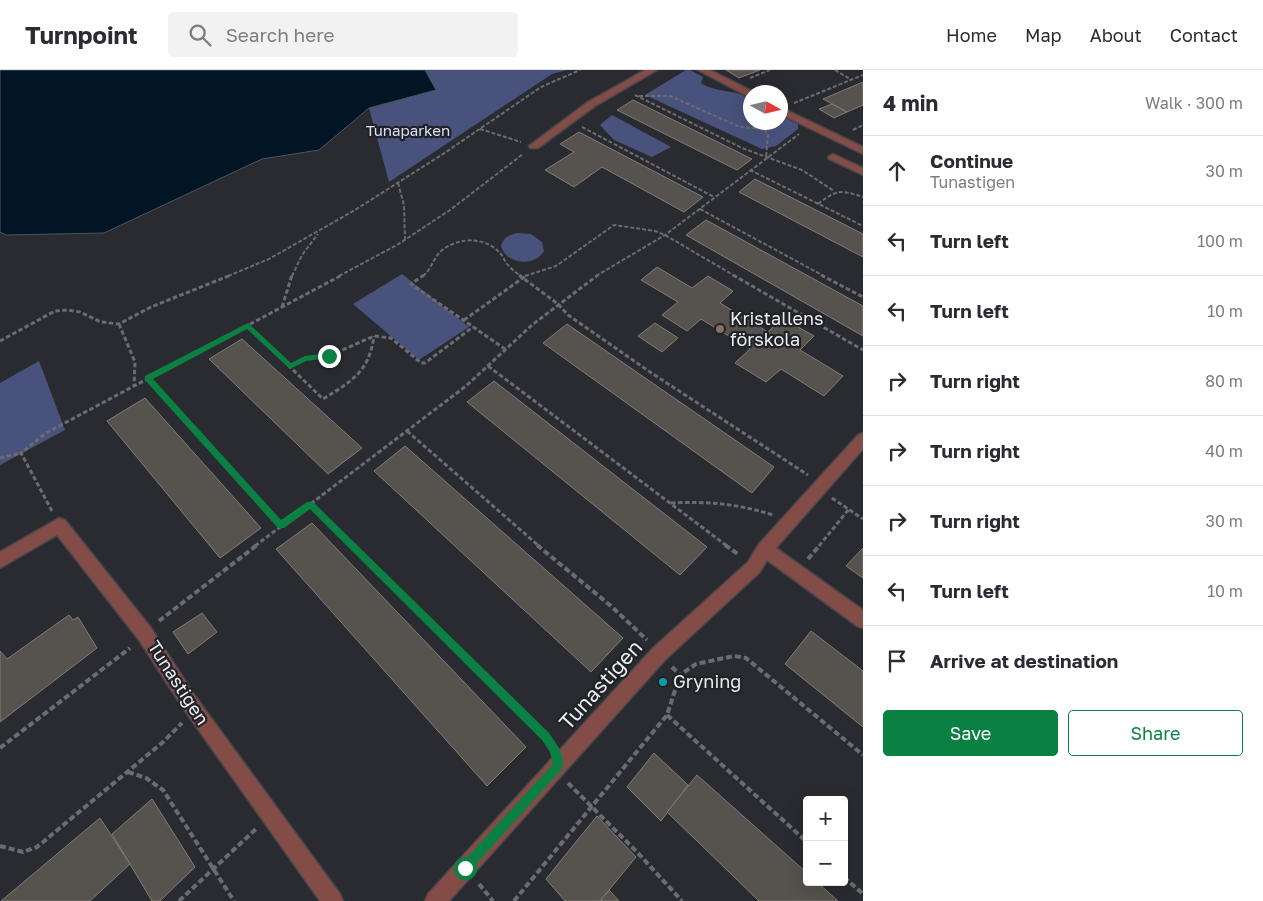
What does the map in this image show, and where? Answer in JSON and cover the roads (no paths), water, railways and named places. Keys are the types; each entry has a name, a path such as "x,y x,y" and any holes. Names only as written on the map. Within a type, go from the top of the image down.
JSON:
{"street":[{"path":"534,146 570,119 652,70"},
{"path":"703,70 743,90"},
{"path":"788,114 863,150"},
{"path":"833,157 863,172"},
{"name":"Tunastigen","path":"435,901 560,771 659,654 754,566 766,549 863,439"},
{"name":"Tunastigen","path":"0,561 59,525 145,634 189,702 332,901"},
{"path":"766,549 863,620"}],"place":[{"name":"Kristallens förskola","path":"720,329"},
{"name":"Gryning","path":"663,682"}],"park label":[{"name":"Tunaparken","path":"408,131"}]}
